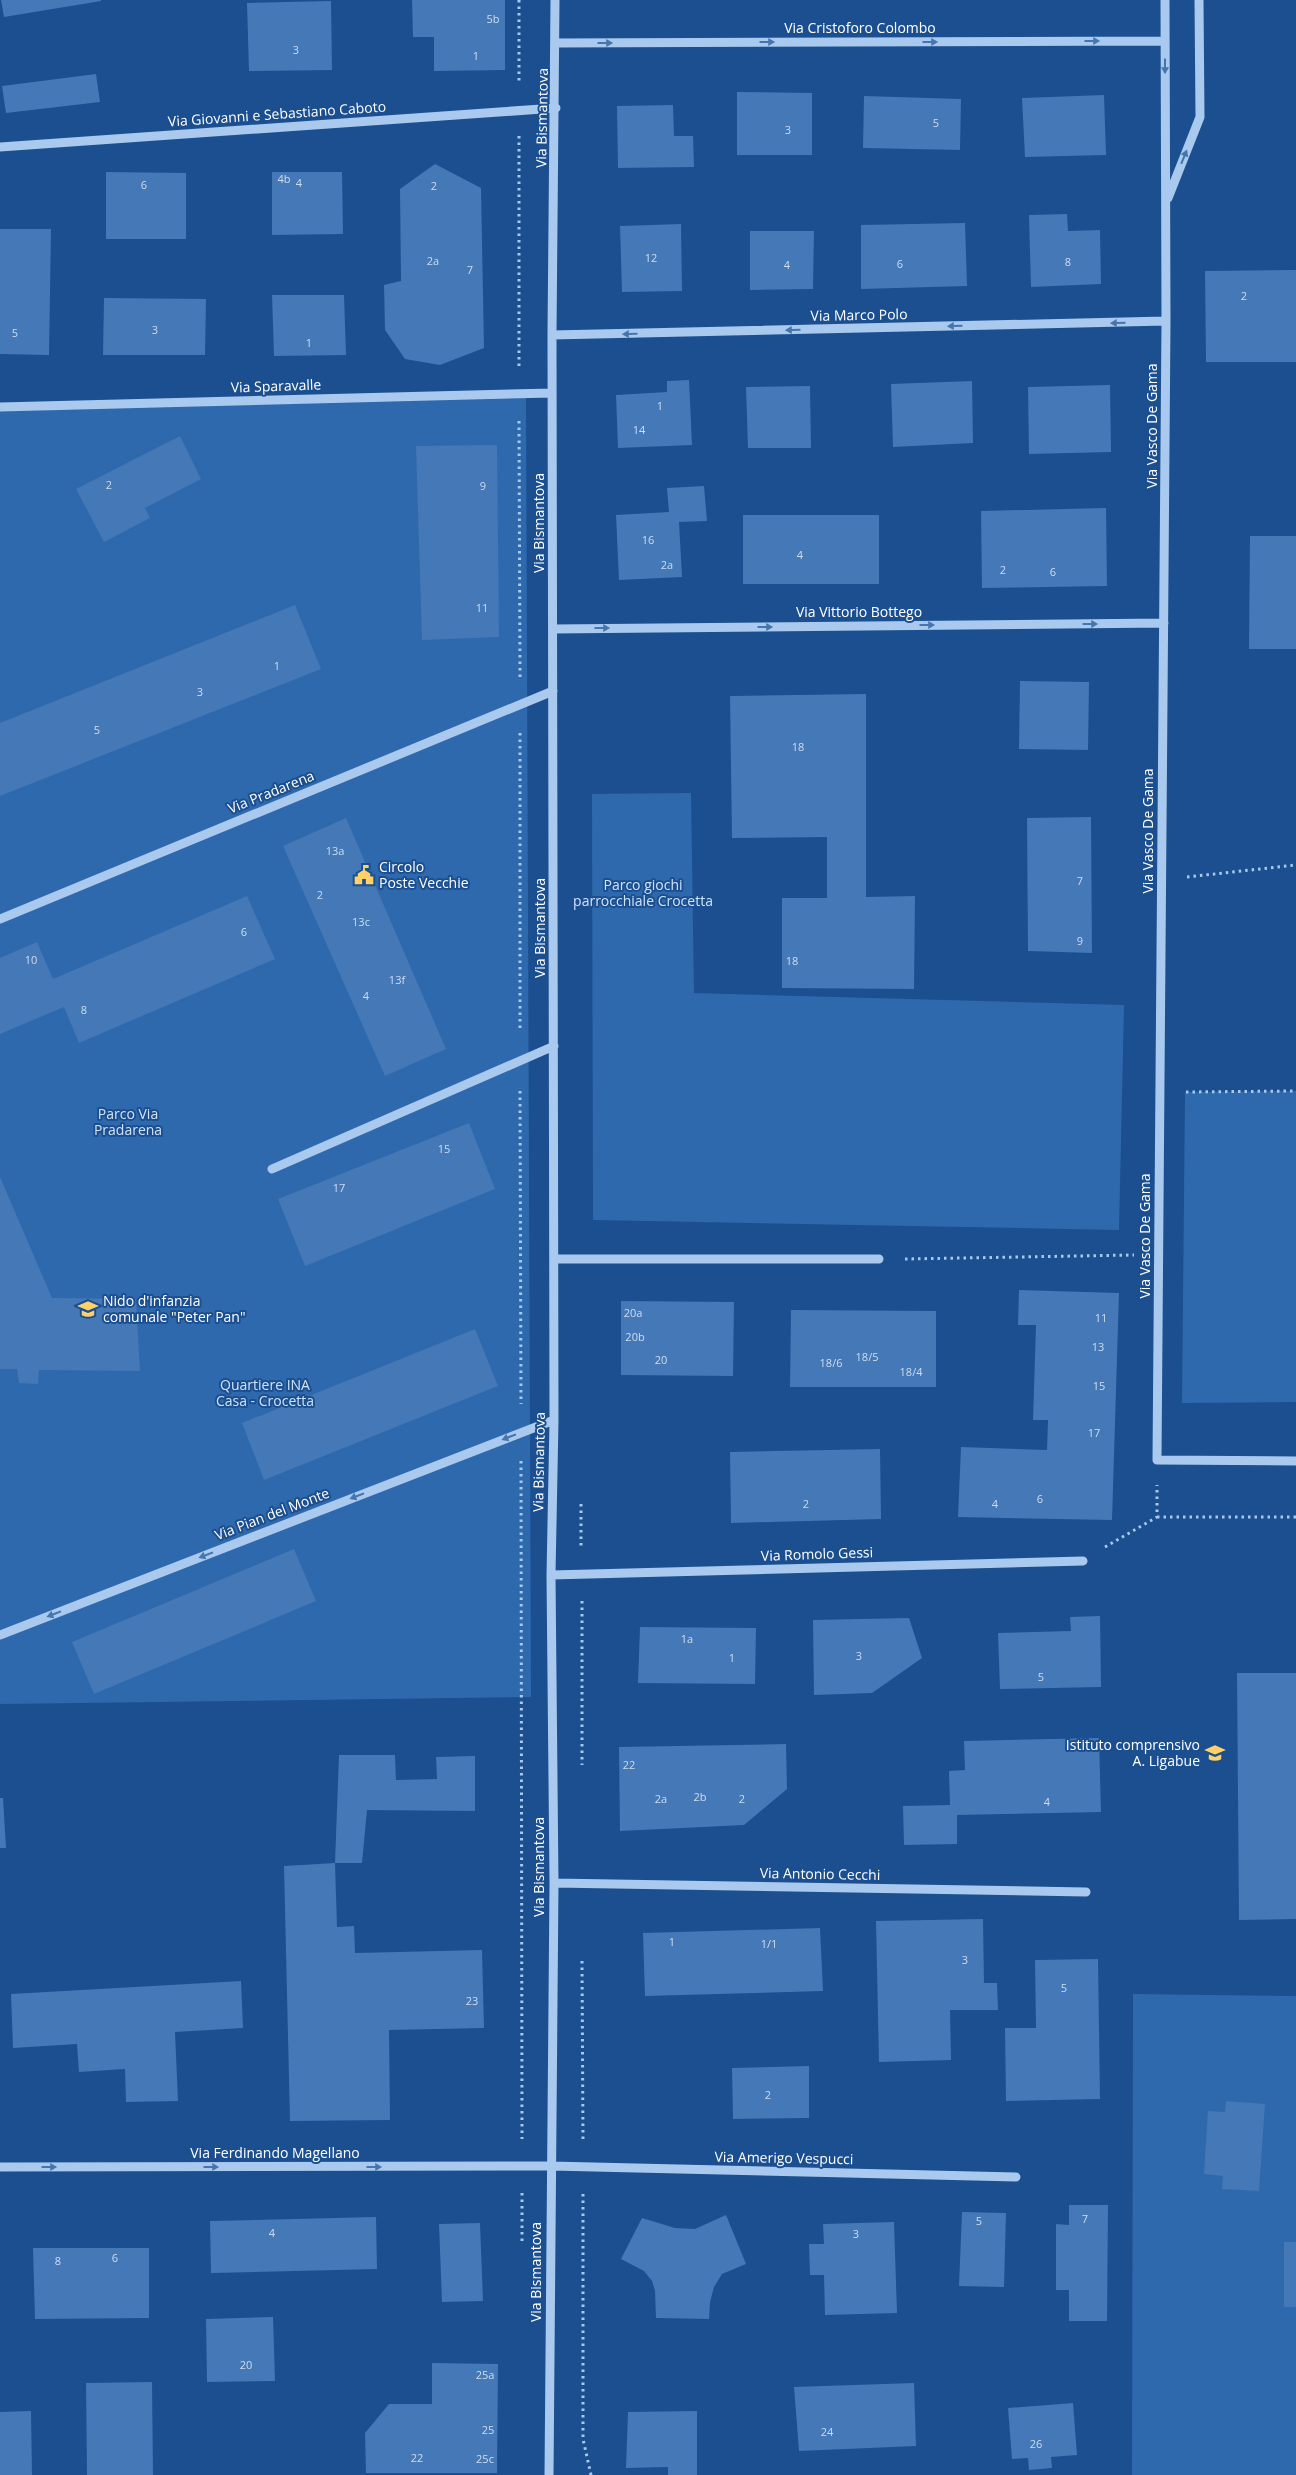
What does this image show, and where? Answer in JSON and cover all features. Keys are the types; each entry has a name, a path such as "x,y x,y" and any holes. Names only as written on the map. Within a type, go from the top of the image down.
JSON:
{"street":[{"name":"Via Bismantova","path":"549,2475 554,1883 551,1575 554,1420 552,336 556,108 555,0"},
{"name":"Via Vasco De Gama","path":"1157,1460 1166,322 1165,0"},
{"name":"Via Vasco De Gama","path":"1166,202 1200,117 1199,0"},
{"name":"Via Cristoforo Colombo","path":"556,43 1165,41"},
{"name":"Via Giovanni e Sebastiano Caboto","path":"0,147 556,108"},
{"name":"Via Marco Polo","path":"552,336 1166,322"},
{"name":"Via Sparavalle","path":"0,408 552,393"},
{"name":"Via Vittorio Bottego","path":"553,629 1164,624"},
{"name":"Via Pradarena","path":"0,919 553,691"},
{"path":"272,1169 554,1046"},
{"path":"554,1259 879,1259"},
{"name":"Via Pian del Monte","path":"0,1635 554,1420"},
{"path":"1157,1460 1296,1461"},
{"name":"Via Romolo Gessi","path":"551,1575 1083,1561"},
{"name":"Via Antonio Cecchi","path":"554,1883 1086,1892"},
{"name":"Via Ferdinando Magellano","path":"0,2167 551,2166"},
{"name":"Via Amerigo Vespucci","path":"551,2166 1016,2177"}],"path":[{"path":"518,0 522,2246"},
{"path":"1161,880 1296,865"},
{"path":"1160,1092 1296,1091"},
{"path":"879,1259 1159,1255"},
{"path":"1156,1517 1157,1460"},
{"path":"1083,1561 1156,1517 1296,1517"}],"green space":[{"name":"Quartiere INA Casa - Crocetta","path":"526,393 531,1697 0,1704 0,408"},
{"name":"Parco giochi parrocchiale Crocetta","path":"691,793 694,993 1124,1005 1119,1230 593,1220 592,794"},
{"path":"1296,1091 1296,1402 1182,1403 1185,1092"},
{"path":"1133,1994 1296,1996 1296,2475 1132,2475"}],"building":[{"path":"1,0 101,0 101,1 4,17"},
{"path":"412,0 505,0 505,70 434,71 434,37 413,37"},
{"path":"331,1 332,70 249,71 247,3"},
{"path":"96,74 100,102 6,113 2,86"},
{"path":"737,92 812,93 812,155 737,155"},
{"path":"1104,95 1106,155 1025,157 1022,98"},
{"path":"864,96 961,99 960,150 863,148"},
{"path":"673,105 674,136 693,136 694,167 618,168 617,106"},
{"path":"435,164 481,188 484,348 440,365 405,359 385,330 384,285 401,281 400,189"},
{"path":"106,172 186,173 186,239 106,239"},
{"path":"272,172 342,172 343,234 272,235"},
{"path":"1067,214 1068,231 1100,230 1101,284 1031,287 1029,215"},
{"path":"965,223 967,286 861,289 861,225"},
{"path":"681,224 682,291 622,292 620,226"},
{"path":"0,229 51,229 49,355 0,354"},
{"path":"750,231 814,231 813,289 750,290"},
{"path":"1296,270 1296,362 1206,362 1205,271"},
{"path":"272,295 344,295 346,355 274,356"},
{"path":"104,298 206,299 205,355 103,355"},
{"path":"689,380 692,445 618,448 616,395 667,392 667,381"},
{"path":"972,381 973,443 893,447 891,384"},
{"path":"1110,385 1111,452 1029,454 1028,387"},
{"path":"810,386 811,448 748,448 746,387"},
{"path":"180,436 201,479 145,508 150,518 104,542 76,489"},
{"path":"497,445 499,637 422,640 416,446"},
{"path":"704,486 707,521 679,522 682,577 619,580 616,515 669,512 667,488"},
{"path":"1106,508 1107,586 982,588 981,511"},
{"path":"743,515 879,515 879,584 743,584"},
{"path":"1250,536 1296,536 1296,649 1249,649"},
{"path":"295,605 321,669 0,796 0,723"},
{"path":"1020,681 1089,682 1088,750 1019,749"},
{"path":"866,694 866,897 915,896 914,989 782,988 782,898 827,898 827,837 732,838 730,696"},
{"path":"1091,817 1092,953 1028,951 1027,818"},
{"path":"346,818 446,1049 385,1076 283,846"},
{"path":"247,896 275,959 79,1043 64,1007 0,1034 0,958 37,942 53,979"},
{"path":"469,1123 495,1189 305,1266 278,1199"},
{"path":"0,1177 52,1298 136,1299 140,1371 39,1370 38,1384 19,1383 17,1369 0,1369"},
{"path":"1019,1290 1119,1293 1112,1520 958,1517 961,1447 1047,1450 1048,1420 1033,1420 1036,1325 1018,1325"},
{"path":"621,1301 734,1302 733,1376 621,1375"},
{"path":"791,1310 936,1311 936,1387 790,1387"},
{"path":"475,1329 498,1386 264,1480 242,1423"},
{"path":"880,1449 881,1519 731,1523 730,1452"},
{"path":"294,1549 316,1601 94,1694 72,1642"},
{"path":"1100,1616 1101,1687 1000,1689 998,1633 1071,1631 1070,1617"},
{"path":"909,1618 922,1658 872,1693 814,1695 813,1620"},
{"path":"640,1627 756,1628 755,1684 638,1683"},
{"path":"1237,1673 1296,1673 1296,1919 1239,1920"},
{"path":"1099,1738 1101,1812 957,1815 957,1844 904,1845 903,1806 950,1805 949,1771 965,1770 964,1741"},
{"path":"786,1744 787,1789 744,1825 620,1831 619,1747"},
{"path":"339,1755 395,1755 396,1780 437,1779 436,1757 475,1756 475,1811 367,1810 362,1863 335,1863"},
{"path":"0,1798 3,1798 6,1848 0,1848"},
{"path":"335,1863 337,1927 354,1926 355,1953 482,1950 484,2028 389,2030 390,2120 290,2121 284,1866"},
{"path":"983,1919 984,1983 997,1983 998,2010 950,2010 951,2060 879,2062 876,1921"},
{"path":"820,1928 823,1991 645,1996 643,1933"},
{"path":"1098,1959 1100,2099 1006,2101 1005,2028 1036,2028 1035,1960"},
{"path":"241,1981 243,2028 175,2032 178,2101 126,2102 125,2069 79,2072 77,2044 13,2048 11,1994"},
{"path":"809,2066 809,2118 733,2119 732,2068"},
{"path":"1226,2101 1265,2104 1259,2191 1222,2189 1223,2176 1204,2174 1208,2111 1225,2112"},
{"path":"1069,2205 1108,2205 1107,2321 1069,2321 1069,2290 1056,2290 1056,2224 1069,2225"},
{"path":"962,2212 1006,2213 1004,2287 959,2286"},
{"path":"726,2215 746,2264 722,2274 714,2287 710,2302 709,2319 656,2318 655,2291 652,2281 644,2271 621,2259 642,2218 675,2228 695,2229"},
{"path":"376,2217 377,2269 211,2273 210,2221"},
{"path":"894,2222 897,2313 825,2315 824,2275 810,2275 809,2244 824,2244 823,2224"},
{"path":"480,2223 483,2301 442,2302 439,2224"},
{"path":"1284,2242 1296,2242 1296,2307 1284,2307"},
{"path":"33,2248 149,2248 149,2318 35,2319"},
{"path":"273,2317 275,2381 207,2382 206,2319"},
{"path":"432,2363 498,2364 497,2473 366,2473 365,2433 389,2404 432,2404"},
{"path":"152,2382 153,2475 87,2475 86,2383"},
{"path":"914,2383 916,2446 799,2451 794,2387"},
{"path":"1073,2403 1077,2455 1051,2457 1052,2468 1029,2470 1028,2458 1012,2459 1008,2408"},
{"path":"31,2411 32,2475 0,2475 0,2412"},
{"path":"697,2411 697,2475 668,2475 668,2467 626,2468 628,2412"}],"place":[{"name":"Circolo Poste Vecchie","path":"364,875"},
{"name":"Nido d'infanzia comunale \"Peter Pan\"","path":"88,1309"},
{"name":"Istituto comprensivo A. Ligabue","path":"1215,1753"}],"park label":[{"name":"Parco Via Pradarena","path":"128,1122"}]}
